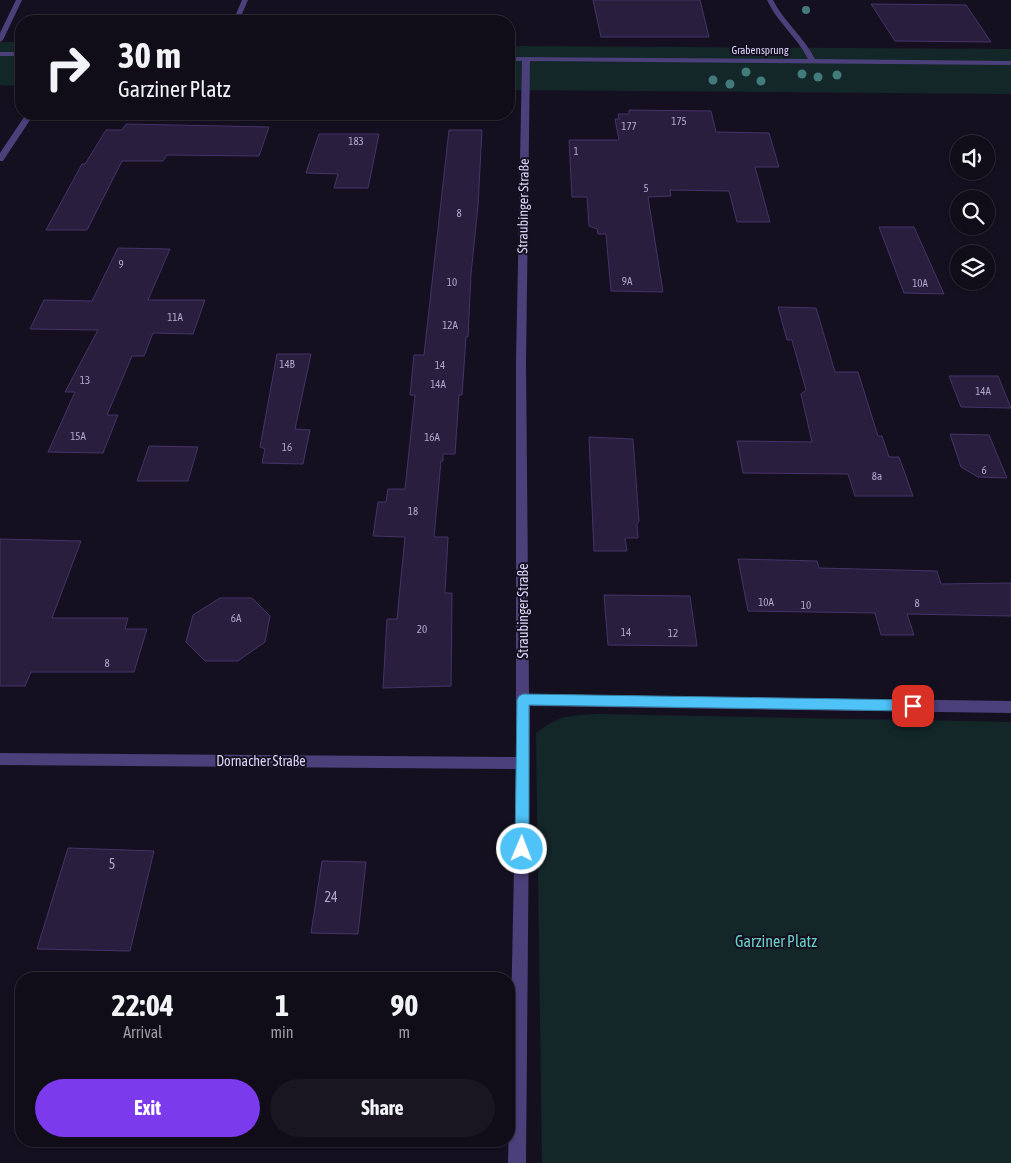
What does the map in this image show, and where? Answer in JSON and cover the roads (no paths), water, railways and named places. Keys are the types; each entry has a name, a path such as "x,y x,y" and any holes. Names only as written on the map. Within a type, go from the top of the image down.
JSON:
{"street":[{"path":"0,40 19,0"},
{"path":"239,15 245,0"},
{"path":"770,0 776,14 807,49 812,61"},
{"path":"0,54 15,54"},
{"name":"Grabensprung","path":"515,59 1011,63"},
{"name":"Straubinger Straße","path":"517,1163 523,763 521,360 526,59"},
{"path":"0,159 26,120"},
{"path":"523,700 1011,707"},
{"name":"Dornacher Straße","path":"0,759 523,763"}],"park label":[{"name":"Garziner Platz","path":"776,941"}]}
